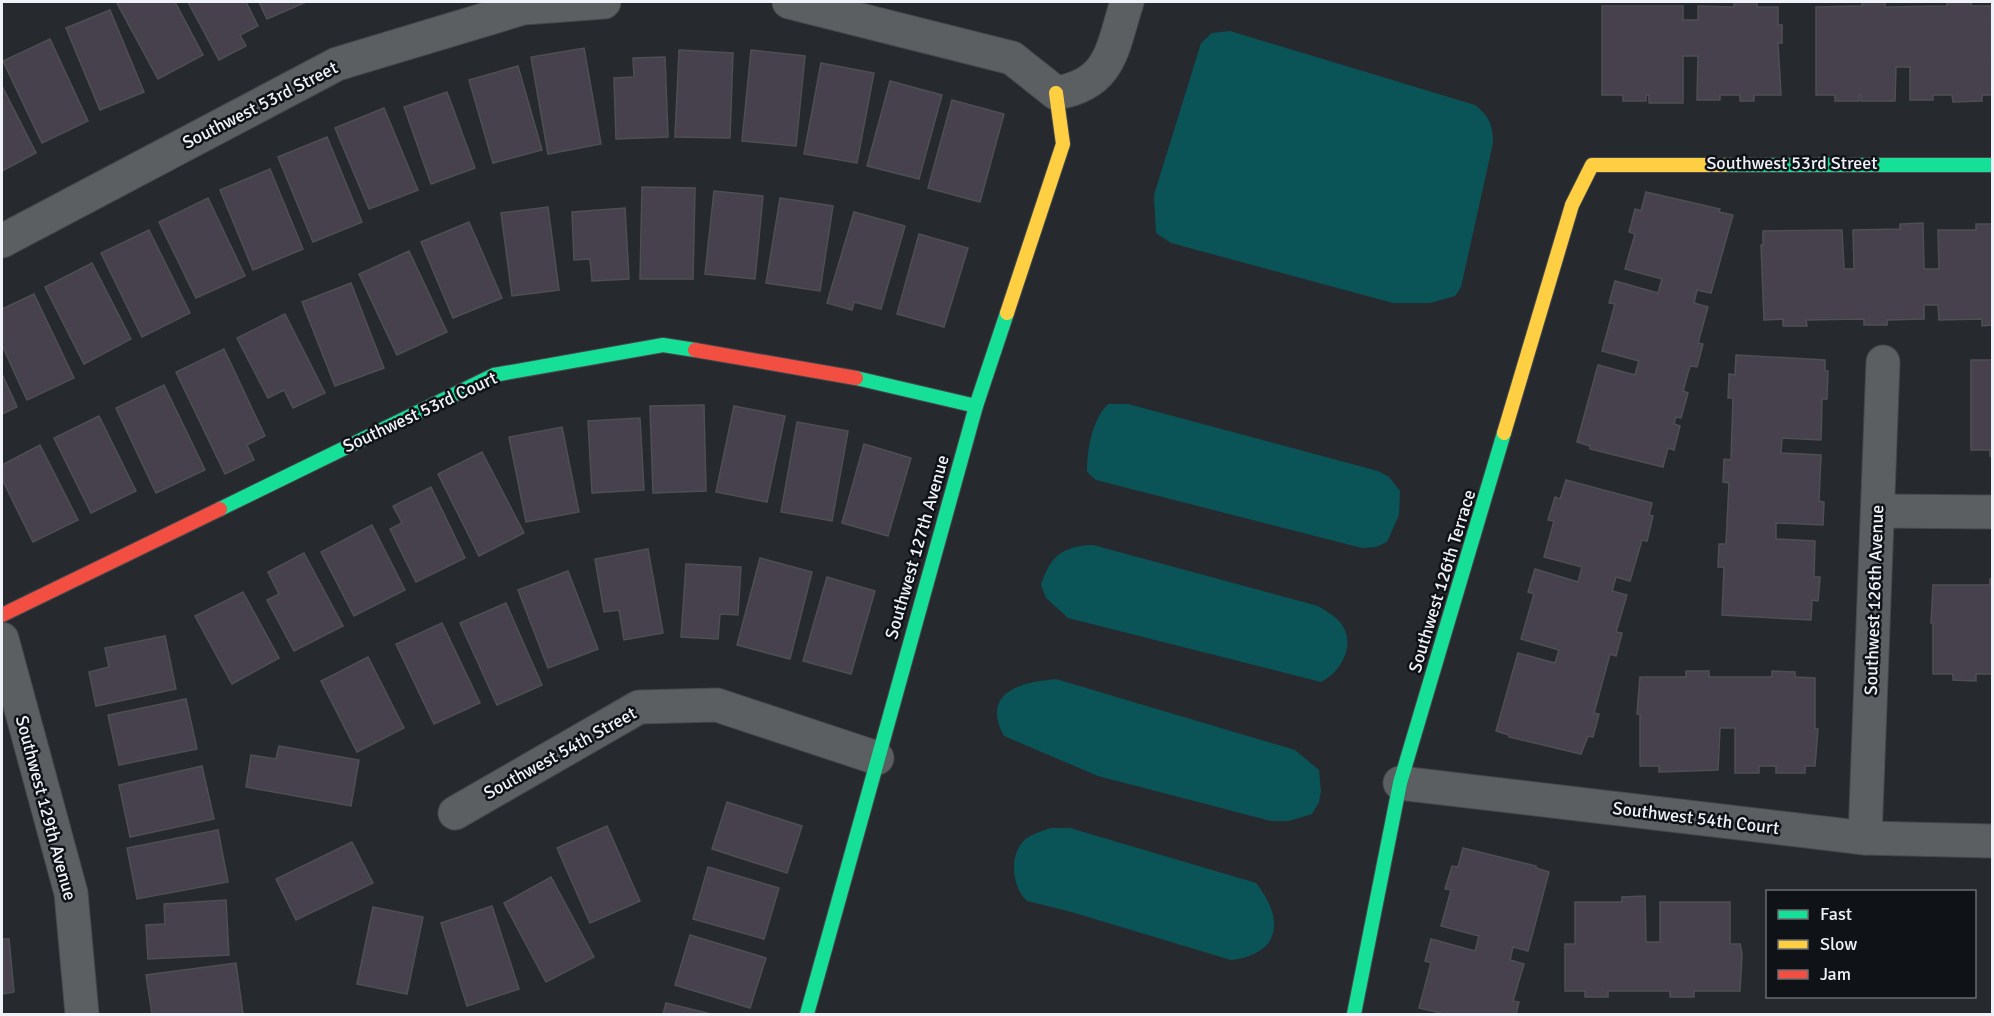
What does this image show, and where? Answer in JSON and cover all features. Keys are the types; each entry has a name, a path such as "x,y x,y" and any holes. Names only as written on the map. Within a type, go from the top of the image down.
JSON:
{"street":[{"name":"Southwest 53rd Street","path":"2,241 337,64 523,8 604,2"},
{"path":"789,2 1012,58 1056,93 1078,89 1106,68 1126,2"},
{"name":"Southwest 127th Avenue","path":"807,1014 976,406 1063,144 1056,93"},
{"name":"Southwest 53rd Street","path":"1592,165 1992,165"},
{"name":"Southwest 126th Terrace","path":"1353,1014 1400,783 1572,205 1592,165"},
{"name":"Southwest 53rd Court","path":"2,615 494,375 663,345 824,370 976,406"},
{"name":"Southwest 126th Avenue","path":"1865,838 1883,362"},
{"path":"1878,511 1992,512"},
{"name":"Southwest 129th Avenue","path":"2,639 71,893 82,1014"},
{"name":"Southwest 54th Street","path":"454,813 639,707 717,705 877,758"},
{"name":"Southwest 54th Court","path":"1400,783 1865,838 1992,841"}],"water":[{"path":"1230,31 1475,105 1484,113 1491,126 1493,143 1461,287 1455,296 1430,303 1393,303 1171,243 1156,233 1154,195 1201,43 1212,33"},
{"path":"1108,404 1128,404 1378,471 1389,477 1400,491 1399,515 1387,542 1376,547 1362,548 1096,480 1087,472 1089,445 1094,426"},
{"path":"1093,545 1318,606 1336,618 1344,628 1347,646 1341,663 1329,677 1321,682 1068,618 1046,598 1041,585 1053,560 1059,554 1073,548"},
{"path":"1056,679 1295,750 1319,770 1321,791 1319,802 1312,814 1289,821 1271,821 1098,776 1004,736 998,721 997,709 1001,699 1018,687"},
{"path":"1050,828 1070,828 1256,883 1271,909 1274,922 1269,942 1260,951 1231,960 1027,901 1018,889 1014,874 1017,851 1027,838"}],"building":[{"path":"175,2 203,55 158,79 117,3"},
{"path":"188,2 246,2 258,26 240,35 246,46 219,60"},
{"path":"259,2 306,2 267,19"},
{"path":"1734,2 1757,2 1757,7 1778,7 1778,25 1782,25 1782,43 1778,43 1781,95 1754,95 1754,101 1740,101 1740,95 1720,95 1720,100 1697,100 1698,56 1683,56 1683,103 1649,103 1649,95 1646,95 1646,101 1623,101 1623,95 1602,95 1602,6 1683,6 1683,20 1698,20 1698,6 1734,7"},
{"path":"1862,2 1885,2 1885,7 1947,6 1947,2 1971,2 1971,6 1991,6 1992,95 1982,95 1982,101 1953,102 1952,95 1933,95 1933,100 1910,100 1910,67 1896,67 1895,101 1861,101 1861,95 1859,95 1859,101 1835,101 1835,95 1816,95 1816,7 1862,6"},
{"path":"110,10 144,92 100,110 66,28"},
{"path":"50,39 88,121 42,143 3,61"},
{"path":"584,48 601,144 548,154 531,57"},
{"path":"679,50 733,53 730,138 675,137"},
{"path":"751,50 805,56 796,146 742,141"},
{"path":"665,57 668,137 616,139 614,78 634,77 633,58"},
{"path":"821,63 874,73 857,163 804,154"},
{"path":"518,66 542,150 493,163 469,80"},
{"path":"890,81 942,95 919,179 867,166"},
{"path":"2,86 36,153 2,171"},
{"path":"447,92 475,168 431,184 404,107"},
{"path":"952,100 1004,114 980,202 928,188"},
{"path":"384,108 418,190 369,209 335,128"},
{"path":"327,137 362,222 313,242 278,157"},
{"path":"270,169 303,249 253,270 220,190"},
{"path":"642,187 695,188 693,279 640,279"},
{"path":"714,191 763,196 755,279 705,274"},
{"path":"1646,192 1720,209 1719,212 1733,215 1711,293 1697,290 1694,303 1708,307 1698,343 1703,344 1697,367 1690,366 1683,391 1688,393 1681,418 1676,417 1674,424 1680,426 1674,450 1668,448 1663,467 1590,449 1590,446 1577,442 1598,365 1635,375 1639,361 1602,351 1615,304 1609,303 1615,281 1658,293 1662,279 1625,269 1635,234 1629,232 1635,209 1641,211"},
{"path":"208,198 245,276 196,298 159,222"},
{"path":"780,198 833,206 820,291 766,283"},
{"path":"548,207 559,290 512,296 501,213"},
{"path":"625,208 629,279 592,281 590,259 574,260 572,212"},
{"path":"854,212 905,226 881,309 854,302 852,310 827,303"},
{"path":"469,222 502,298 453,318 421,242"},
{"path":"1923,223 1924,269 1939,269 1938,230 1976,230 1976,224 1992,224 1992,325 1982,326 1982,319 1939,320 1938,305 1924,305 1924,319 1887,320 1887,325 1864,325 1864,319 1806,320 1807,326 1783,326 1783,319 1764,320 1761,245 1763,245 1763,231 1842,230 1844,269 1854,269 1853,230 1900,229 1900,224"},
{"path":"149,230 190,313 142,337 101,253"},
{"path":"919,234 968,248 944,327 897,314"},
{"path":"409,251 447,332 397,355 359,274"},
{"path":"92,263 131,339 84,364 45,287"},
{"path":"351,283 384,368 335,386 302,302"},
{"path":"34,294 74,378 27,400 2,345 2,309"},
{"path":"285,314 325,393 293,408 284,390 268,398 237,338"},
{"path":"224,349 265,436 247,445 254,460 225,474 176,372"},
{"path":"1736,355 1825,360 1825,371 1828,371 1827,399 1822,399 1821,440 1782,438 1781,453 1821,455 1819,501 1824,502 1823,525 1776,523 1776,539 1815,541 1814,577 1820,577 1818,601 1812,600 1811,620 1722,615 1724,567 1718,567 1719,544 1726,544 1729,483 1723,482 1724,459 1731,460 1733,398 1728,398 1729,374 1735,375"},
{"path":"1971,360 1992,360 1992,456 1990,456 1990,450 1971,450"},
{"path":"2,374 17,407 2,414"},
{"path":"164,385 205,470 156,493 116,408"},
{"path":"704,405 706,491 653,493 650,406"},
{"path":"734,406 785,416 767,502 716,492"},
{"path":"99,416 136,491 91,513 54,438"},
{"path":"640,418 644,490 592,493 588,421"},
{"path":"797,422 848,431 832,521 781,512"},
{"path":"562,427 579,512 526,522 509,437"},
{"path":"864,444 911,458 888,536 842,523"},
{"path":"40,445 78,520 33,542 2,479 2,465"},
{"path":"482,452 524,533 479,556 438,474"},
{"path":"1566,480 1652,503 1649,515 1653,516 1647,541 1642,540 1630,581 1616,577 1612,591 1627,595 1616,632 1622,633 1616,656 1610,654 1594,713 1599,714 1593,737 1588,736 1581,754 1509,737 1509,735 1496,731 1518,653 1555,663 1559,650 1521,639 1534,594 1528,592 1535,569 1578,582 1582,567 1544,557 1554,521 1548,520 1555,497 1560,499"},
{"path":"431,487 465,558 416,582 390,529 402,523 393,506"},
{"path":"372,525 405,590 354,616 321,552"},
{"path":"648,549 663,633 624,640 619,610 604,612 595,559"},
{"path":"304,553 343,626 294,651 267,600 279,594 268,572"},
{"path":"760,558 812,572 790,659 737,645"},
{"path":"686,564 741,567 738,615 720,614 718,639 681,637"},
{"path":"568,571 598,649 548,668 518,590"},
{"path":"827,577 875,591 851,674 803,661"},
{"path":"1990,579 1992,579 1992,674 1976,674 1976,681 1953,680 1953,674 1933,674 1933,623 1931,623 1933,585 1990,585"},
{"path":"243,592 279,658 232,684 195,616"},
{"path":"506,603 542,685 497,705 460,623"},
{"path":"442,623 480,703 434,724 396,644"},
{"path":"165,636 176,689 96,706 89,672 109,667 105,648"},
{"path":"368,657 404,728 357,752 321,681"},
{"path":"1686,671 1709,671 1709,677 1772,677 1772,671 1795,672 1795,677 1815,678 1815,729 1818,729 1815,766 1805,766 1805,773 1776,773 1776,766 1759,766 1759,773 1735,773 1735,728 1720,728 1718,770 1659,772 1659,766 1640,766 1640,714 1637,714 1640,677 1686,677"},
{"path":"186,699 197,749 119,765 108,715"},
{"path":"279,746 359,760 351,806 246,787 251,755 276,759"},
{"path":"202,766 214,819 130,837 119,785"},
{"path":"727,802 802,826 787,873 712,849"},
{"path":"607,826 640,901 590,923 557,848"},
{"path":"218,830 228,882 137,899 127,848"},
{"path":"352,842 373,883 296,920 276,879"},
{"path":"1463,848 1536,866 1536,868 1549,872 1528,951 1513,947 1510,960 1524,964 1513,1001 1519,1002 1516,1014 1445,1014 1419,1008 1431,963 1425,961 1431,939 1475,951 1479,936 1441,926 1451,890 1445,889 1452,866 1458,867"},
{"path":"708,867 779,888 764,939 693,919"},
{"path":"551,877 594,957 546,982 504,903"},
{"path":"1645,896 1646,942 1660,942 1660,902 1730,902 1730,944 1740,944 1742,954 1740,991 1694,991 1694,997 1670,997 1670,991 1608,991 1608,997 1585,997 1585,991 1565,991 1565,944 1575,944 1575,902 1622,902 1622,897"},
{"path":"226,900 229,955 148,959 146,925 165,924 164,904"},
{"path":"492,906 519,989 467,1006 441,923"},
{"path":"373,907 423,917 407,994 357,984"},
{"path":"690,935 766,958 750,1008 675,985"},
{"path":"2,939 9,939 14,992 2,994"},
{"path":"236,963 243,1014 152,1014 146,975"},
{"path":"666,1003 711,1014 663,1014"}],"traffic: fast":[{"path":"1724,165 1992,165"},
{"path":"807,1014 976,406 1007,313"},
{"path":"220,509 494,375 663,345 695,350"},
{"path":"856,378 976,406"},
{"path":"1354,1014 1400,783 1504,433"}],"traffic: slow":[{"path":"1007,313 1063,144 1056,93"},
{"path":"1504,433 1572,205 1592,165 1724,165"}],"traffic: jam":[{"path":"695,350 856,378"},
{"path":"2,615 220,509"}]}
